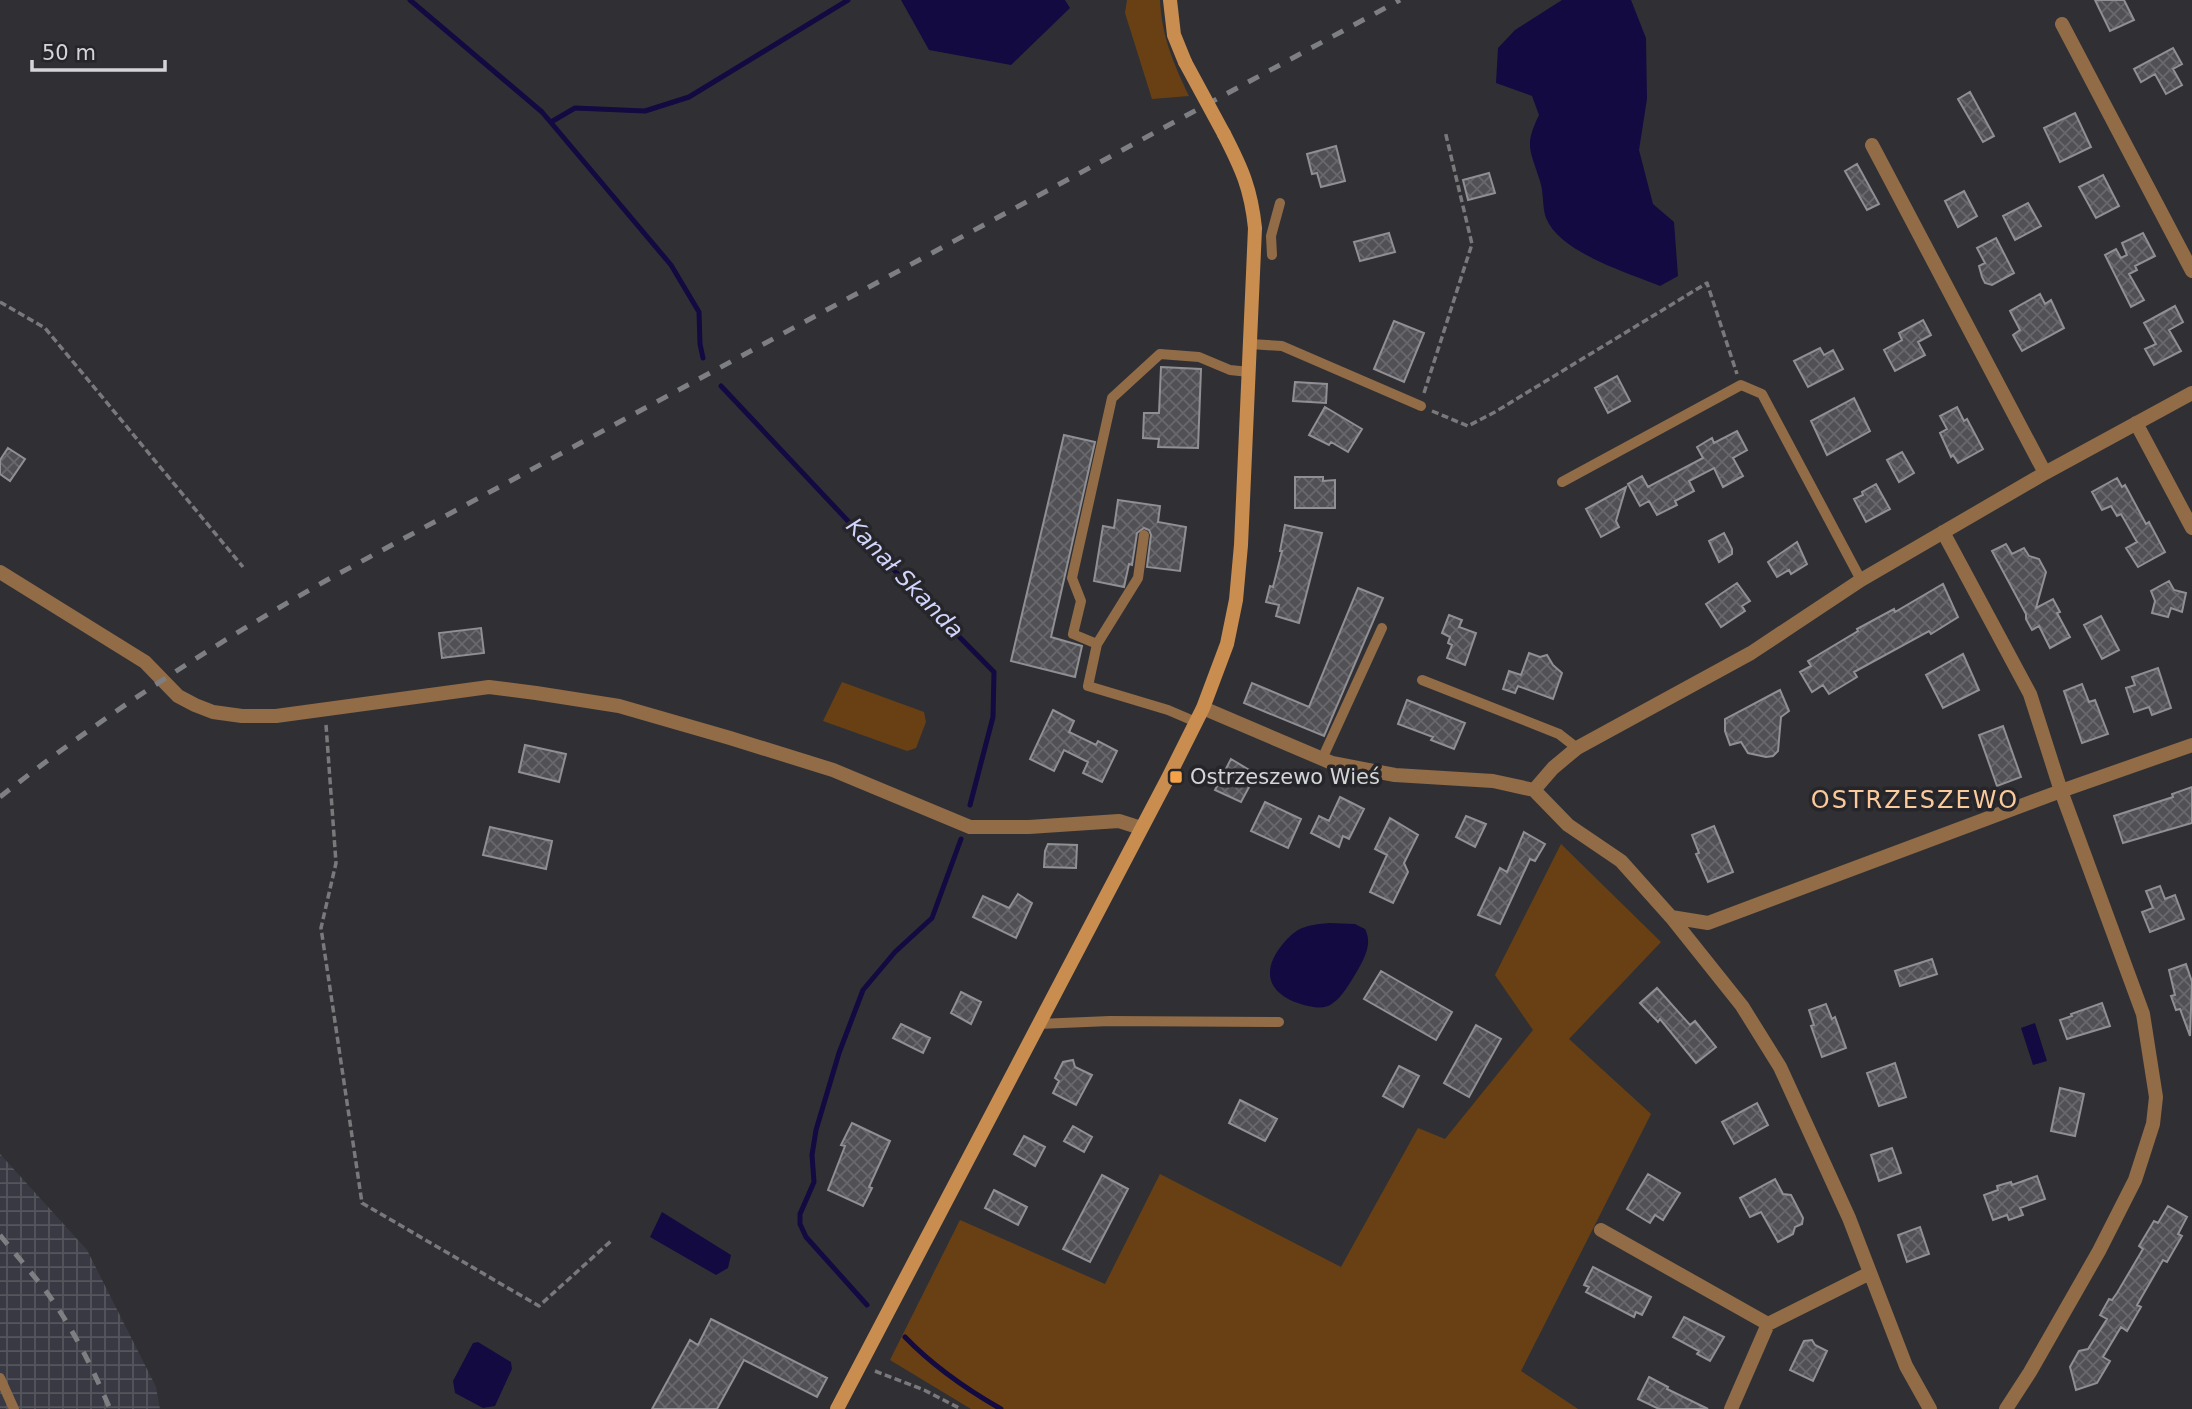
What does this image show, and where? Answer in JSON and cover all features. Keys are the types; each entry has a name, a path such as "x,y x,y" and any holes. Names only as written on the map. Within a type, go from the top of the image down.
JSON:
{"street":[{"path":"837,1409 1196,722 1227,644 1236,600 1240,555 1254,243 1251,196 1242,168 1185,62 1174,35 1170,0"},
{"path":"2062,24 2192,271"},
{"path":"1872,145 2045,473"},
{"path":"1534,790 1553,768 1577,748 1751,653 1861,580 2045,473 2192,393"},
{"path":"2136,423 2192,528"},
{"path":"1943,532 2030,694 2061,791 2143,1014 2156,1097 2153,1124 2135,1180 2099,1251 2030,1373 2006,1409"},
{"path":"0,572 145,662 178,696 213,712 242,716 276,716 489,687 619,706 833,770 970,827 1028,827 1119,821 1141,828"},
{"path":"1203,708 1332,763 1395,775 1493,781 1534,790 1568,825 1621,861 1671,917 1742,1006 1780,1068 1849,1218 1906,1366 1930,1409"},
{"path":"1671,917 1708,923 2061,791 2192,746"},
{"path":"1601,1230 1768,1324"},
{"path":"1731,1409 1768,1324 1870,1273"}],"lane":[{"path":"1272,255 1271,236 1280,203"},
{"path":"1254,243 1271,236"},
{"path":"1250,344 1282,346 1420,406"},
{"path":"1097,644 1073,634 1081,601 1072,578 1112,398 1160,354 1199,357 1230,370 1249,372"},
{"path":"1562,482 1741,386 1762,394 1861,580"},
{"path":"1144,535 1138,578 1097,644 1088,686 1168,710 1196,722"},
{"path":"1322,759 1382,628"},
{"path":"1422,680 1559,734 1577,748"},
{"path":"1038,1024 1110,1021 1279,1022"},
{"path":"0,1378 14,1409"}],"path":[{"path":"1445,131 1472,244 1420,406 1468,426 1707,284 1741,386"},
{"path":"0,302 45,328 243,568"},
{"path":"325,709 336,863 321,928 362,1203 539,1306 611,1241"},
{"path":"860,1364 924,1390 961,1409"}],"shaded area":[{"path":"901,0 1065,0 1070,8 1011,65 929,50"},
{"path":"1127,0 1160,0 1169,49 1189,96 1152,99 1125,13"},
{"path":"1562,0 1631,0 1646,38 1647,99 1639,150 1653,204 1674,222 1678,276 1660,286 1597,260 1565,242 1554,230 1546,218 1541,186 1530,148 1531,134 1539,115 1532,96 1496,83 1498,48 1515,30"},
{"path":"842,682 924,712 926,722 916,748 907,751 823,721"},
{"path":"1561,844 1661,942 1569,1039 1651,1114 1521,1371 1578,1409 971,1409 890,1360 960,1220 1105,1284 1160,1174 1341,1267 1418,1128 1445,1139 1533,1030 1495,975"},
{"path":"1329,923 1355,924 1365,929 1368,946 1364,957 1343,994 1336,1000 1321,1008 1297,1003 1279,993 1274,986 1270,970 1273,960 1285,941 1298,930"},
{"path":"2035,1023 2047,1061 2033,1065 2021,1028"},
{"path":"0,1154 87,1250 156,1387 160,1409 0,1409"},
{"path":"662,1212 731,1255 728,1268 716,1275 650,1237"},
{"path":"478,1342 511,1362 512,1369 495,1406 483,1408 455,1393 453,1381 473,1343"}],"building":[{"path":"2095,0 2124,0 2134,20 2110,31"},
{"path":"2173,48 2182,64 2173,69 2182,85 2166,94 2155,74 2141,82 2134,69"},
{"path":"1970,92 1994,136 1983,142 1958,99"},
{"path":"2075,113 2091,147 2060,162 2044,128"},
{"path":"1336,146 1345,181 1321,187 1317,173 1312,174 1307,154"},
{"path":"1857,164 1879,204 1867,210 1845,171"},
{"path":"1489,173 1495,193 1468,200 1463,180"},
{"path":"2103,175 2119,206 2096,218 2079,187"},
{"path":"1964,191 1977,216 1958,227 1945,201"},
{"path":"2028,203 2041,226 2015,240 2003,216"},
{"path":"1389,233 1395,252 1360,261 1354,242"},
{"path":"2143,233 2155,256 2135,266 2137,270 2129,274 2144,300 2131,307 2105,255 2116,249 2121,258 2127,255 2122,243"},
{"path":"1996,238 2014,273 1992,285 1985,283 1982,277 1979,266 1985,263 1977,248"},
{"path":"2040,294 2045,304 2051,300 2064,328 2022,351 2013,335 2020,330 2010,311"},
{"path":"2175,306 2183,322 2169,330 2181,351 2154,365 2145,349 2156,344 2144,323"},
{"path":"1923,320 1931,335 1918,342 1925,355 1895,371 1884,350 1902,340 1899,333"},
{"path":"1394,321 1424,333 1404,382 1374,369"},
{"path":"1820,348 1824,355 1833,350 1843,369 1808,387 1794,361"},
{"path":"1161,367 1201,369 1198,448 1158,447 1159,439 1143,438 1144,413 1159,413"},
{"path":"1617,376 1630,401 1608,413 1595,388"},
{"path":"1295,382 1327,384 1326,403 1293,401"},
{"path":"1854,398 1870,431 1827,455 1811,421"},
{"path":"1325,407 1362,429 1348,452 1331,442 1329,445 1309,435"},
{"path":"1957,407 1964,421 1967,419 1983,449 1958,463 1953,455 1951,457 1940,433 1947,429 1940,416"},
{"path":"1737,431 1747,450 1733,458 1743,476 1723,487 1714,468 1689,481 1694,491 1675,501 1677,505 1657,515 1649,501 1640,506 1628,484 1642,476 1648,487 1703,458 1697,447 1712,438 1714,443"},
{"path":"1064,435 1095,442 1051,637 1082,646 1075,677 1011,661"},
{"path":"8,448 25,459 10,481 0,474 0,460"},
{"path":"1902,452 1914,473 1899,482 1887,460"},
{"path":"1295,477 1335,480 1335,508 1295,508"},
{"path":"2117,478 2122,487 2125,485 2146,524 2149,522 2165,552 2138,567 2126,548 2137,542 2121,514 2117,516 2111,506 2102,510 2092,492"},
{"path":"1876,484 1890,509 1866,522 1854,499"},
{"path":"1626,487 1616,521 1619,527 1601,537 1586,509"},
{"path":"1118,500 1160,506 1158,522 1186,527 1180,571 1147,567 1151,535 1149,530 1144,528 1137,533 1132,565 1129,564 1124,587 1094,581 1103,526 1114,528"},
{"path":"1285,525 1322,533 1299,623 1276,616 1279,605 1266,602 1270,586 1273,587 1282,551"},
{"path":"1724,533 1732,554 1719,562 1709,541"},
{"path":"1797,542 1807,564 1791,574 1789,570 1777,577 1768,562"},
{"path":"2006,544 2012,554 2024,548 2029,556 2039,559 2046,572 2036,608 2053,599 2070,637 2050,648 2039,626 2032,630 1992,551"},
{"path":"2169,581 2174,590 2186,593 2182,612 2171,608 2168,617 2152,613 2155,601 2151,591"},
{"path":"1737,583 1750,601 1742,606 1745,611 1721,627 1706,604"},
{"path":"1943,584 1958,617 1931,634 1929,631 1854,672 1857,677 1829,694 1823,685 1812,692 1800,672 1811,666 1808,661 1858,631 1857,629 1894,609 1895,612"},
{"path":"1358,588 1383,598 1324,736 1244,703 1252,683 1309,707"},
{"path":"1449,615 1462,620 1459,627 1476,633 1465,665 1447,658 1452,645 1448,643 1450,637 1442,633"},
{"path":"2101,616 2119,650 2102,659 2084,625"},
{"path":"481,628 484,653 442,658 439,633"},
{"path":"1529,653 1540,657 1547,655 1562,673 1553,699 1518,686 1515,693 1503,689 1509,671 1521,675"},
{"path":"1963,654 1979,690 1943,708 1926,675"},
{"path":"2158,668 2171,708 2152,715 2149,707 2134,712 2126,688 2135,685 2132,677"},
{"path":"2082,684 2089,702 2095,700 2108,734 2082,743 2064,691"},
{"path":"1780,690 1789,711 1781,717 1778,751 1773,756 1766,757 1748,753 1741,742 1730,745 1725,731 1725,719"},
{"path":"1407,700 1465,723 1454,749 1431,740 1433,737 1398,724"},
{"path":"1053,710 1074,721 1069,732 1096,745 1098,741 1117,751 1102,782 1083,773 1088,762 1064,750 1054,771 1030,759"},
{"path":"2003,726 2021,777 1997,786 1979,735"},
{"path":"525,745 566,754 559,782 519,772"},
{"path":"1231,759 1256,774 1241,802 1215,790"},
{"path":"2192,787 2192,823 2123,843 2114,816 2173,797 2172,794"},
{"path":"1340,797 1364,809 1349,839 1343,836 1339,847 1311,833 1319,816 1329,821"},
{"path":"1265,802 1301,819 1288,848 1251,831"},
{"path":"1466,816 1486,824 1475,847 1456,837"},
{"path":"1390,818 1418,835 1404,863 1408,872 1393,903 1370,892 1387,855 1375,849"},
{"path":"1714,826 1733,872 1708,882 1696,854 1699,853 1692,835"},
{"path":"490,827 552,841 546,869 483,855"},
{"path":"1524,832 1545,844 1535,861 1530,859 1500,924 1478,915 1500,868 1507,872"},
{"path":"1048,844 1077,845 1076,868 1044,867"},
{"path":"2160,886 2165,899 2175,895 2184,919 2150,932 2142,912 2153,908 2146,891"},
{"path":"1018,894 1032,903 1016,938 973,917 983,896 1009,908"},
{"path":"1932,959 1937,974 1900,986 1895,971"},
{"path":"2186,964 2192,982 2190,1036 2180,1009 2176,1010 2171,996 2175,995 2169,970"},
{"path":"1381,971 1452,1012 1436,1040 1364,999"},
{"path":"1657,988 1690,1025 1695,1021 1716,1047 1696,1063 1660,1019 1658,1022 1640,1003"},
{"path":"961,992 981,1002 971,1024 951,1013"},
{"path":"2102,1003 2110,1026 2067,1039 2060,1020"},
{"path":"1826,1004 1832,1019 1835,1017 1846,1048 1822,1057 1811,1026 1814,1025 1809,1010"},
{"path":"901,1024 930,1038 923,1053 893,1038"},
{"path":"1476,1025 1501,1039 1469,1097 1444,1083"},
{"path":"1073,1060 1075,1067 1092,1075 1076,1105 1053,1093 1059,1081 1055,1078 1063,1062"},
{"path":"1895,1063 1906,1097 1879,1106 1867,1073"},
{"path":"1399,1066 1419,1076 1403,1107 1383,1096"},
{"path":"2060,1088 2084,1094 2075,1136 2051,1131"},
{"path":"1240,1100 1277,1119 1265,1141 1229,1123"},
{"path":"1757,1103 1768,1125 1734,1144 1722,1122"},
{"path":"852,1123 890,1141 863,1206 828,1190 845,1146 841,1145"},
{"path":"1073,1126 1092,1137 1084,1152 1064,1141"},
{"path":"1024,1136 1045,1147 1035,1166 1014,1154"},
{"path":"1892,1148 1901,1173 1879,1181 1871,1155"},
{"path":"1648,1174 1680,1193 1663,1220 1655,1215 1650,1223 1627,1209"},
{"path":"1102,1175 1128,1189 1090,1262 1063,1249"},
{"path":"2037,1176 2045,1199 2020,1208 2023,1215 2009,1220 2007,1215 1993,1220 1984,1195 1998,1190 1997,1186 2011,1182 2012,1185"},
{"path":"1775,1179 1783,1194 1791,1195 1803,1218 1802,1224 1795,1227 1793,1234 1778,1242 1761,1212 1750,1217 1740,1198"},
{"path":"994,1190 1027,1207 1018,1225 985,1208"},
{"path":"2168,1206 2187,1217 2178,1234 2182,1236 2167,1262 2163,1260 2137,1305 2141,1307 2127,1331 2121,1327 2103,1357 2110,1361 2097,1383 2076,1390 2070,1367 2079,1351 2088,1349 2107,1319 2100,1315 2109,1299 2112,1300 2117,1293 2143,1249 2139,1246 2154,1221 2158,1223"},
{"path":"1920,1227 1929,1254 1907,1262 1898,1235"},
{"path":"1593,1267 1651,1297 1642,1315 1636,1312 1634,1317 1586,1292 1589,1287 1584,1285"},
{"path":"1684,1317 1724,1337 1710,1361 1697,1354 1699,1351 1673,1337"},
{"path":"711,1319 827,1378 817,1397 744,1360 717,1409 652,1409 690,1340 698,1345"},
{"path":"1812,1340 1815,1345 1827,1351 1813,1381 1790,1370 1804,1341"},
{"path":"1649,1377 1708,1409 1659,1409 1638,1399"}],"waterway":[{"name":"Kanał Skanda","path":"410,0 542,112 671,265 699,312 703,358"},
{"path":"551,122 575,108 645,111 689,97 848,0"},
{"name":"Kanał Skanda","path":"721,386 994,672 993,717 970,805"},
{"name":"Kanał Skanda","path":"867,1305 806,1237 800,1224 800,1214 814,1182 812,1155 816,1130 839,1053 863,990 895,952 932,918 961,839"},
{"name":"Kanał Skanda","path":"905,1337 950,1376 1001,1409"}],"railway":[{"path":"0,797 79,737 159,682 327,580 1400,0"},
{"path":"0,1235 48,1294 66,1322 110,1409"}],"place":[{"name":"Ostrzeszewo Wieś","path":"1176,777"}],"district":[{"name":"OSTRZESZEWO","path":"1915,800"}]}
